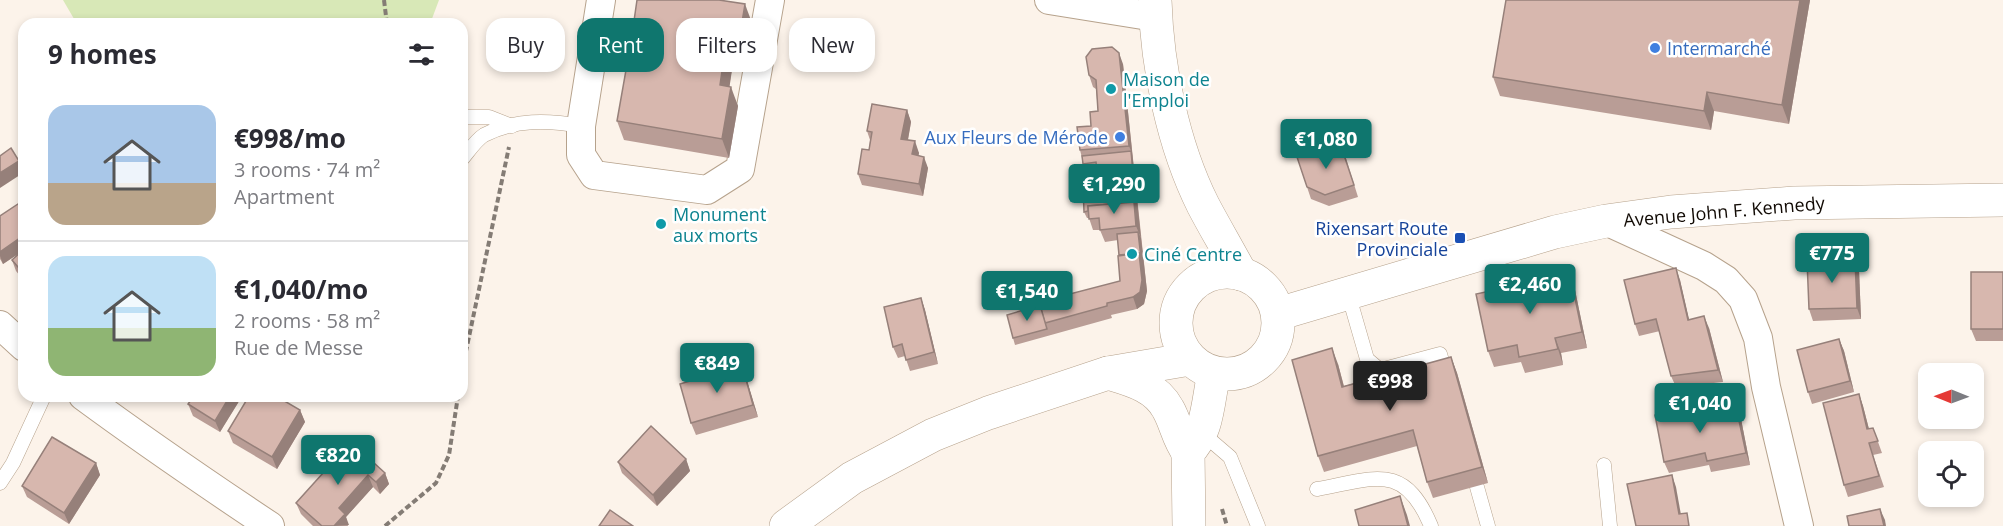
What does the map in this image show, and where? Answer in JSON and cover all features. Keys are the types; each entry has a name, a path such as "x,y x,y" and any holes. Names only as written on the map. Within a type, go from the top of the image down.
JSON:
{"main road":[{"path":"1155,9 1160,60 1173,124 1202,204 1241,273"},
{"name":"Avenue John F. Kennedy","path":"1278,314 1555,232 1606,221 1671,212 1794,203 2003,200"},
{"path":"786,526 852,478 933,435 988,413 1108,374 1202,366 1239,374 1252,369 1268,355 1277,336 1278,314 1271,296 1258,282 1241,273 1219,272 1198,280 1183,297 1175,318 1178,340 1202,366 1189,526"},
{"path":"1108,374 1137,382 1156,394 1167,408 1181,442 1195,443"}],"street":[{"path":"601,0 580,126 580,155 594,175 707,190 740,169 770,0"},
{"path":"1049,0 1155,9"},
{"path":"1606,221 1704,266 1726,280 1743,299 1758,338 1766,387 1799,526"},
{"path":"0,326 18,342"},
{"path":"91,402 158,452 183,465 270,526"}],"lane":[{"path":"468,117 489,117 512,126"},
{"path":"468,152 483,136 512,126 548,120 580,126"},
{"path":"1348,293 1367,359 1380,370 1440,354 1446,375"},
{"path":"0,483 41,402"},
{"path":"1195,443 1230,457 1258,526"},
{"path":"1604,465 1610,526"},
{"path":"1317,489 1386,477 1411,491 1431,526"},
{"path":"1477,486 1488,526"}],"path":[{"path":"384,0 386,18"},
{"path":"468,341 512,126"},
{"path":"385,526 436,483 449,455 457,402"}],"green space":[{"path":"63,0 439,0 432,18 74,18"}],"building":[{"path":"637,0 719,0 745,4 743,18 676,18 676,72 722,72 720,85 731,87 722,139 617,121 626,72 664,72 664,18 634,18"},
{"name":"Intermarché","path":"1506,0 1800,0 1782,105 1707,92 1704,111 1493,77"},
{"path":"1112,47 1119,53 1129,146 1080,150 1077,127 1091,126 1090,112 1098,111 1096,80 1089,75 1086,57 1092,49"},
{"path":"872,104 907,110 901,139 915,141 912,154 924,157 919,184 858,174 862,149 869,150 872,132 867,131"},
{"path":"1340,143 1354,185 1325,195 1307,187 1297,157"},
{"path":"11,148 18,162 0,173 0,156"},
{"path":"1131,151 1136,207 1134,202 1088,206 1088,211 1084,212 1083,186 1099,185 1096,162 1083,164 1082,156"},
{"path":"1134,202 1136,226 1100,230 1099,218 1089,219 1088,206"},
{"path":"18,204 18,239 0,252 0,216"},
{"path":"1138,232 1141,258 1139,253 1119,255 1117,234"},
{"path":"1139,253 1142,280 1140,292 1133,297 1107,303 1107,306 1045,323 1039,302 1120,281 1118,256"},
{"path":"18,254 18,267 12,260"},
{"path":"1855,259 1857,308 1809,309 1807,260"},
{"path":"1676,268 1688,320 1704,316 1718,370 1671,376 1656,319 1635,324 1624,280"},
{"path":"1971,272 2003,272 2003,329 1971,329"},
{"path":"1570,274 1582,332 1555,338 1558,349 1519,357 1517,345 1488,351 1476,294"},
{"path":"921,298 934,352 906,360 902,344 893,347 884,307"},
{"path":"1040,305 1047,329 1013,338 1007,315"},
{"path":"1839,339 1850,381 1808,392 1797,350"},
{"path":"1332,348 1342,387 1451,357 1482,467 1427,482 1413,430 1318,456 1292,360"},
{"path":"742,365 753,405 691,423 680,384"},
{"path":"1859,394 1867,429 1873,428 1878,441 1869,443 1879,476 1844,485 1823,403"},
{"path":"190,402 226,402 215,421 188,404"},
{"path":"245,402 286,402 300,410 272,457 228,431"},
{"path":"1699,407 1701,414 1736,407 1746,453 1707,461 1705,453 1664,462 1655,415"},
{"path":"651,426 686,459 653,495 618,462"},
{"path":"52,437 96,463 64,513 22,486"},
{"path":"351,442 385,473 376,482 368,475 339,508 345,514 334,526 322,526 296,503"},
{"path":"1672,475 1679,514 1687,513 1689,526 1636,526 1627,484"},
{"path":"1400,496 1408,526 1359,526 1355,510"},
{"path":"1880,509 1884,526 1849,526 1847,516"},
{"path":"610,510 633,526 599,526"}],"place":[{"name":"Intermarché","path":"1655,48"},
{"name":"Maison de l'Emploi","path":"1111,89"},
{"name":"Aux Fleurs de Mérode","path":"1120,137"},
{"name":"Monument aux morts","path":"661,224"},
{"name":"Rixensart Route Provinciale","path":"1460,238"},
{"name":"Ciné Centre","path":"1132,254"}]}
